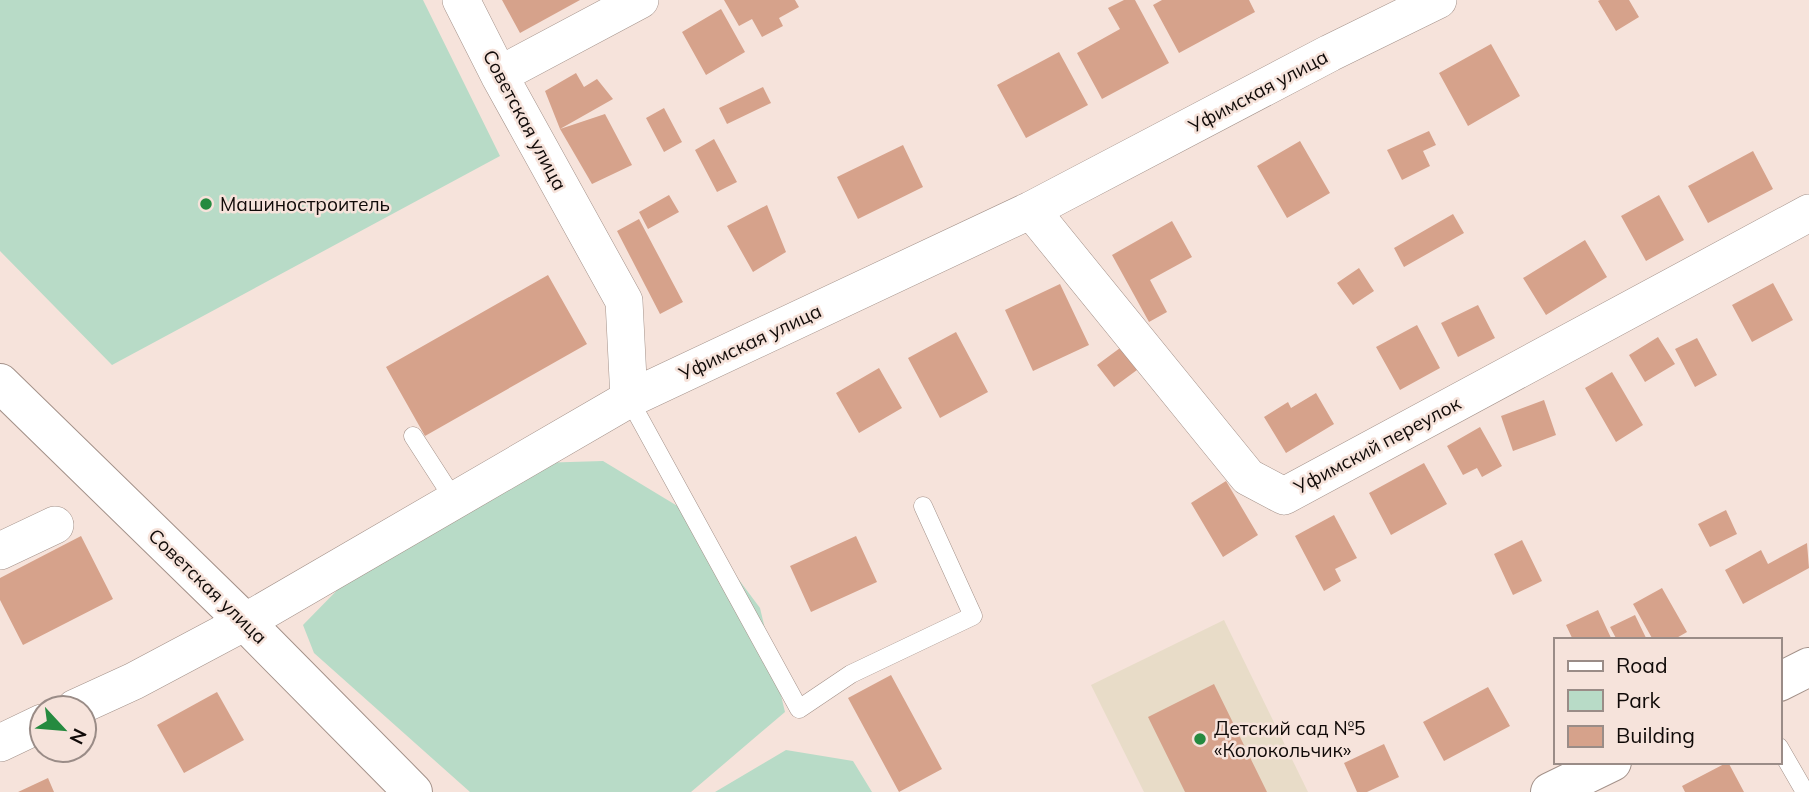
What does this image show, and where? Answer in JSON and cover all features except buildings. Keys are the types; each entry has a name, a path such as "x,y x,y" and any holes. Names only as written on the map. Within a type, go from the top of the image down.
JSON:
{"main road":[{"name":"Советская улица","path":"0,383 245,622 413,792"},
{"path":"1781,681 1809,667"},
{"path":"1550,792 1608,764"}],"street":[{"name":"Советская улица","path":"461,0 499,75 624,301 629,399"},
{"path":"499,75 640,0"},
{"name":"Уфимская улица","path":"98,697 245,622 629,399 1031,210 1330,53 1438,0"},
{"name":"Уфимский переулок","path":"1031,210 1248,477 1284,496 1809,213"},
{"path":"0,551 55,525"},
{"path":"0,743 28,730"}],"lane":[{"path":"629,399 799,709 851,674 974,616 923,506"},
{"path":"412,436 454,501"},
{"path":"1781,750 1805,792"}],"shaded area":[{"name":"Детский сад №5 «Колокольчик»","path":"1224,620 1308,792 1144,792 1091,685"}],"green space":[{"name":"Машиностроитель","path":"0,0 423,0 500,156 112,365 0,251"},
{"path":"603,461 689,513 760,608 785,712 691,792 470,792 314,653 303,625 348,579 537,463"},
{"path":"786,750 853,761 872,792 715,792"}],"place":[{"name":"Машиностроитель","path":"206,204"},
{"name":"Детский сад №5 «Колокольчик»","path":"1200,739"}]}
